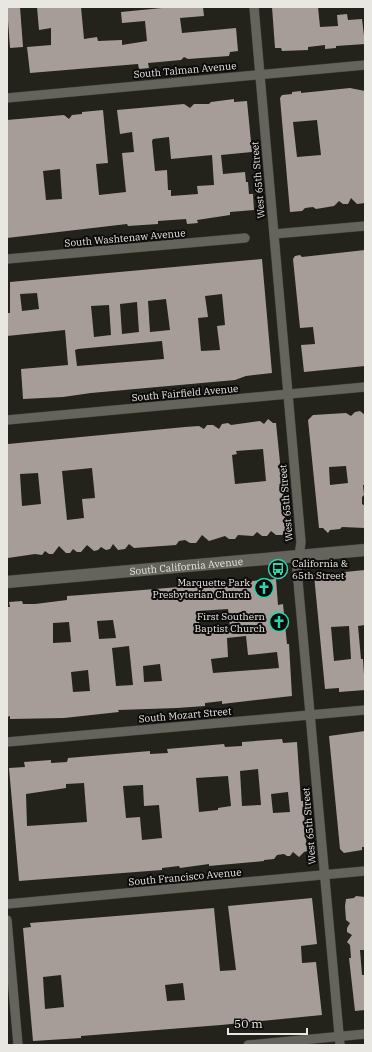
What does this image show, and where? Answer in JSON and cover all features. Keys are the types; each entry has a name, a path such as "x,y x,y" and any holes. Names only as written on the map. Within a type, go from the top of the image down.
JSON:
{"street":[{"name":"West 65th Street","path":"254,7 301,542 297,570 339,1041"},
{"name":"South Talman Avenue","path":"7,98 365,65"},
{"path":"274,234 365,226"},
{"name":"South Washtenaw Avenue","path":"7,259 245,238"},
{"name":"South Fairfield Avenue","path":"7,420 365,387"},
{"name":"South California Avenue","path":"7,582 365,550"},
{"name":"South Mozart Street","path":"7,742 365,710"},
{"name":"South Francisco Avenue","path":"7,904 365,871"},
{"path":"7,920 18,1045"},
{"path":"248,1045 339,1041 365,1034"}],"building":[{"path":"7,7 20,7 23,47 10,48"},
{"path":"37,7 81,7 84,39 97,37 98,41 122,40 122,45 147,41 145,21 122,23 121,12 172,7 203,7 204,16 180,18 182,33 236,28 238,51 230,52 229,56 188,59 184,57 181,60 148,63 149,68 139,69 138,64 30,73 27,47 51,45 51,28 39,30"},
{"path":"272,7 318,7 320,27 338,26 337,15 347,14 348,20 362,19 365,44 336,46 336,48 325,49 325,45 308,47 308,50 282,51 281,48 275,48"},
{"path":"350,88 365,91 365,203 357,204 351,198 348,204 343,204 339,201 334,206 316,209 313,207 305,208 302,211 290,212 280,98 282,95 292,94 292,92 301,91 301,93","holes":["317,120 321,155 297,157 293,122"]},
{"path":"234,99 234,102 247,101 252,152 221,155 223,174 245,172 249,194 253,194 254,210 230,212 230,215 197,220 198,223 187,224 186,219 158,221 158,224 128,226 127,224 7,238 7,120 64,115 69,119 72,115 82,114 82,112 103,110 108,163 96,164 99,195 126,192 122,153 134,152 132,132 120,134 117,110 184,104 190,108 194,104 209,104 211,102","holes":["169,137 171,159 212,155 214,185 197,186 198,194 171,196 171,190 168,190 167,170 155,171 152,141 153,139","60,169 62,199 46,200 43,171"]},
{"path":"365,250 365,366 304,372 301,345 315,344 313,327 300,328 293,259 295,256 300,255 302,257"},
{"path":"262,259 272,373 246,376 235,380 91,393 63,397 23,399 21,369 68,365 65,330 7,336 7,313 10,313 10,282","holes":["37,293 39,309 22,311 20,294","222,294 225,325 217,326 220,350 201,351 198,318 208,317 205,296","166,299 170,330 150,332 148,301","137,302 139,332 122,334 120,304","109,305 111,335 94,337 91,306","162,341 164,359 77,366 75,350"]},
{"path":"360,411 365,415 365,485 363,485 364,495 362,497 362,504 365,506 365,528 342,527 340,529 330,530 328,533 323,528 319,528 308,420 313,415 346,413 351,416 355,412","holes":["346,466 348,483 330,485 329,467"]},
{"path":"268,419 273,423 276,423 287,531 282,535 276,535 271,531 267,536 262,536 257,532 253,536 238,535 235,539 229,539 225,536 209,541 202,535 196,543 190,543 185,540 179,541 176,545 134,548 129,544 125,549 118,550 113,544 110,549 106,550 101,547 94,551 87,545 81,552 77,552 73,549 70,553 66,553 59,546 53,554 49,554 45,551 42,555 35,554 8,558 8,444 185,427 199,426 204,429 207,425 213,425 219,429 222,424 228,423 231,425 260,421 264,424","holes":["263,449 266,481 235,484 232,455 237,454 236,451","92,468 95,498 82,499 84,518 67,520 62,471","38,473 41,504 22,506 20,474"]},
{"path":"365,570 365,625 358,626 361,659 363,659 365,690 339,692 339,688 325,689 314,575","holes":["349,626 351,659 334,661 331,627"]},
{"path":"276,579 278,605 283,604 287,644 289,644 292,696 222,704 222,701 205,703 205,706 118,710 119,712 64,718 10,719 10,716 7,717 7,607 10,607 9,602 22,601 23,604 35,604 67,600 67,596","holes":["228,609 230,627 200,629 198,611","113,620 116,638 99,639 97,621","69,622 71,642 53,643 53,623","246,636 248,655 277,652 279,668 213,673 211,659 228,657 227,638","129,646 133,685 116,686 112,648","160,664 162,681 144,682 143,666","88,670 90,691 73,692 71,672"]},
{"path":"365,731 365,847 362,847 362,850 344,853 340,849 329,736"},
{"path":"282,739 283,743 297,742 301,801 303,801 307,851 299,857 293,852 290,856 284,854 277,855 274,859 264,861 209,866 209,864 180,868 179,866 162,868 162,870 19,881 9,768 25,767 24,762 51,760 51,763 67,762 68,758 150,751 150,754 168,753 167,749 224,744 225,747 242,746 242,742","holes":["258,769 261,805 242,806 240,771","228,776 231,806 218,808 218,810 199,812 196,778","84,783 87,822 27,826 26,794 66,788 66,784","143,785 144,806 159,805 162,838 142,840 140,817 126,818 123,786","288,792 290,812 273,813 271,794"]},
{"path":"356,896 365,897 365,950 360,950 362,975 365,975 365,1010 355,1011 349,958 351,958 350,945 347,942 352,935 347,932 347,928 350,923 346,920 345,906 346,899 354,898"},
{"path":"312,898 317,944 301,946 302,963 316,962 322,1015 81,1036 81,1038 33,1041 23,928 31,927 30,923 214,908 220,971 236,970 228,906","holes":["61,975 64,1007 45,1009 43,977","183,983 185,1000 167,1001 165,985"]}],"place":[{"name":"California & 65th Street","path":"278,569"},
{"name":"Marquette Park Presbyterian Church","path":"264,588"},
{"name":"First Southern Baptist Church","path":"279,622"}]}
